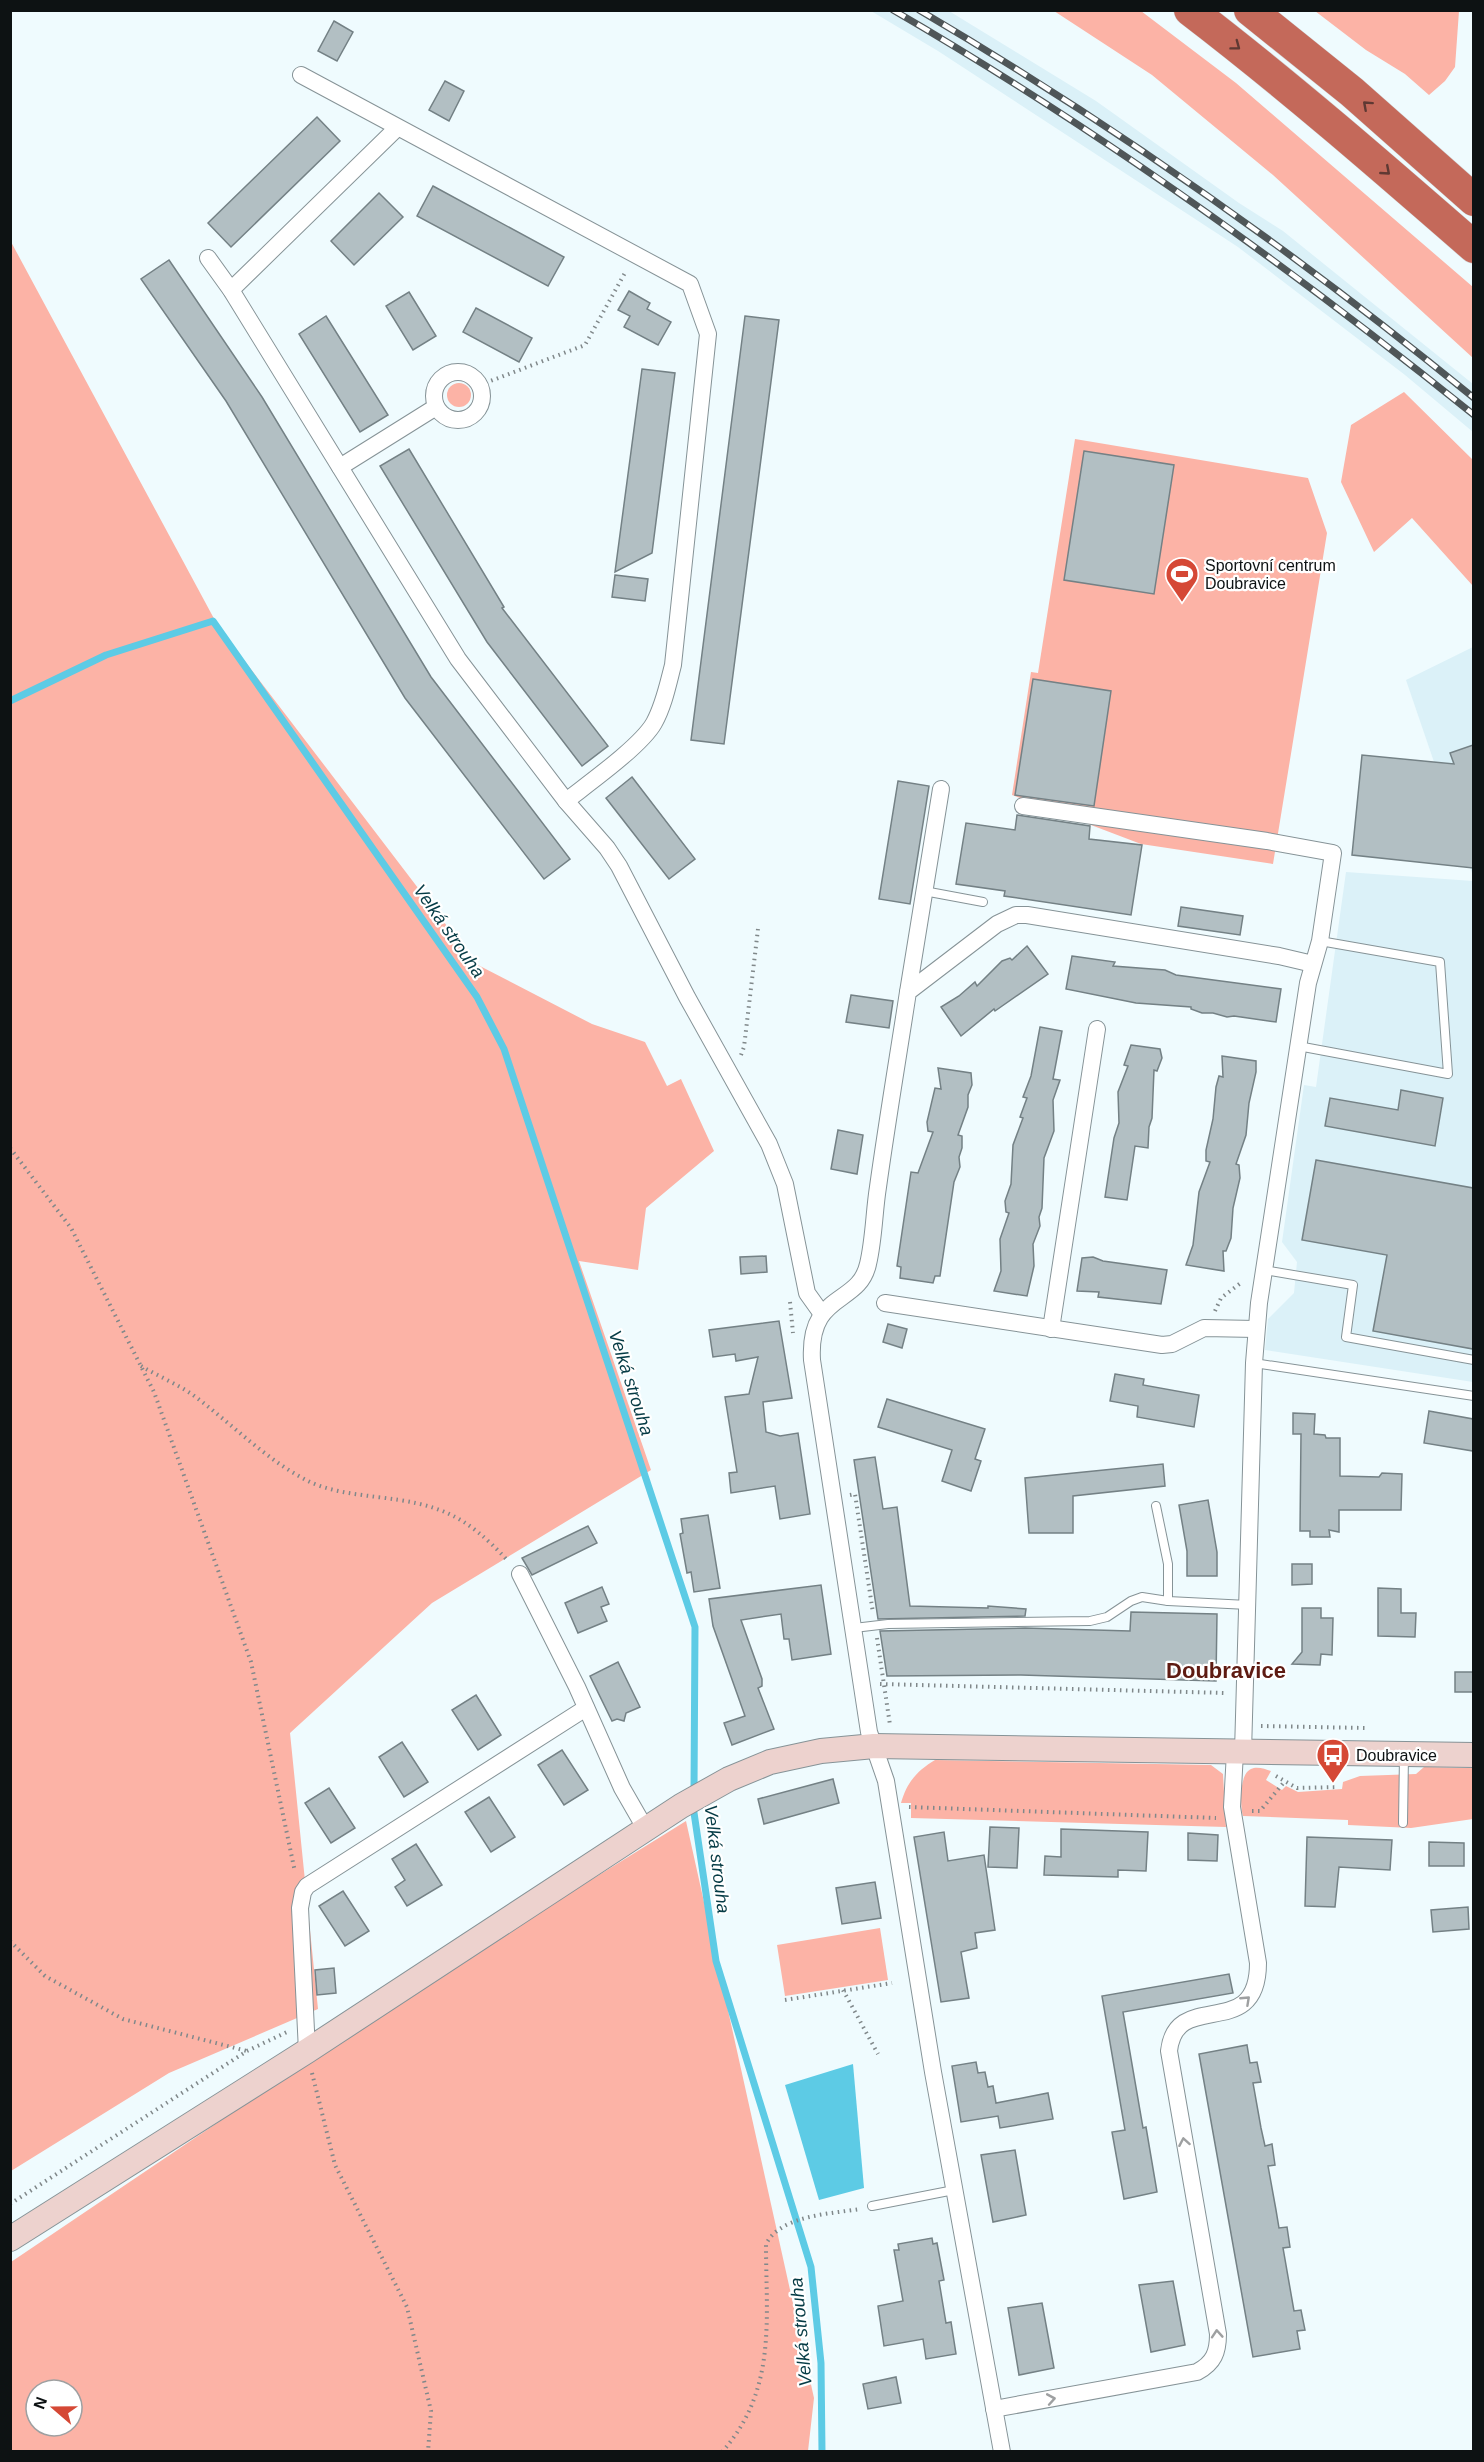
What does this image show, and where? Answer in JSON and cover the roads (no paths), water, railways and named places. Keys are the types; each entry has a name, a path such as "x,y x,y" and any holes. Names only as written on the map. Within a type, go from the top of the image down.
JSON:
{"highway":[{"path":"1190,10 1254,59 1473,247"},
{"path":"1250,10 1352,92 1473,200"}],"street":[{"path":"301,75 690,284 708,334 673,664 663,703 649,729 566,801"},
{"path":"231,290 397,128"},
{"path":"208,258 231,290 458,659 566,801 607,848 619,866 687,997 769,1144 791,1211 807,1293 822,1314"},
{"path":"451,373 468,374 480,385 482,402 472,416 465,419 448,418 436,407 435,390 444,376 451,373"},
{"path":"340,467 436,407"},
{"path":"941,789 868,1264 862,1280 838,1298 822,1314 813,1332 812,1360 869,1732 886,1781 954,2190 1002,2451"},
{"path":"994,2409 1197,2372 1208,2366 1215,2358 1218,2334 1169,2050 1171,2038 1179,2024 1189,2018 1232,2010 1243,2004 1254,1992 1258,1978 1258,1963 1233,1819 1239,1752 1244,1725 1254,1363 1264,1270 1298,1046 1313,964 1320,941 1333,853 1267,841 1023,806"},
{"path":"908,992 998,924 1016,915 1279,956 1313,964"},
{"path":"1051,1329 1097,1029"},
{"path":"885,1303 1162,1345 1172,1344 1204,1328 1257,1329"},
{"path":"520,1575 586,1708 622,1788 645,1828"},
{"path":"306,2041 300,1908 303,1892 312,1882 586,1708"},
{"path":"10,2239 306,2041 645,1828 681,1806 748,1771 781,1759 822,1751 874,1746 1473,1755"}],"lane":[{"path":"924,891 983,902"},
{"path":"1298,1046 1448,1074 1440,962 1320,941"},
{"path":"1264,1270 1353,1285 1346,1337 1473,1360"},
{"path":"1254,1363 1473,1396"},
{"path":"1156,1506 1168,1564 1168,1601"},
{"path":"854,1628 888,1624 1090,1621 1107,1617 1135,1598 1147,1597 1168,1601 1248,1605"},
{"path":"1403,1823 1404,1754"},
{"path":"872,2206 954,2190"}],"water":[{"path":"853,2064 864,2188 819,2200 785,2085"}],"waterway":[{"name":"Velká strouha","path":"10,701 106,655 213,621 477,997 504,1049 695,1627 694,1792"},
{"name":"Velká strouha","path":"693,1806 716,1961 811,2267 821,2363 822,2452"}],"railway":[{"path":"893,10 969,55 1118,151 1263,253 1474,415"},
{"path":"919,10 1063,99 1204,193 1341,293 1474,398"}],"place":[{"name":"Sportovní centrum Doubravice","path":"1182,603"},
{"name":"Doubravice","path":"1333,1784"}],"district":[{"name":"Doubravice","path":"1226,1670"}]}
